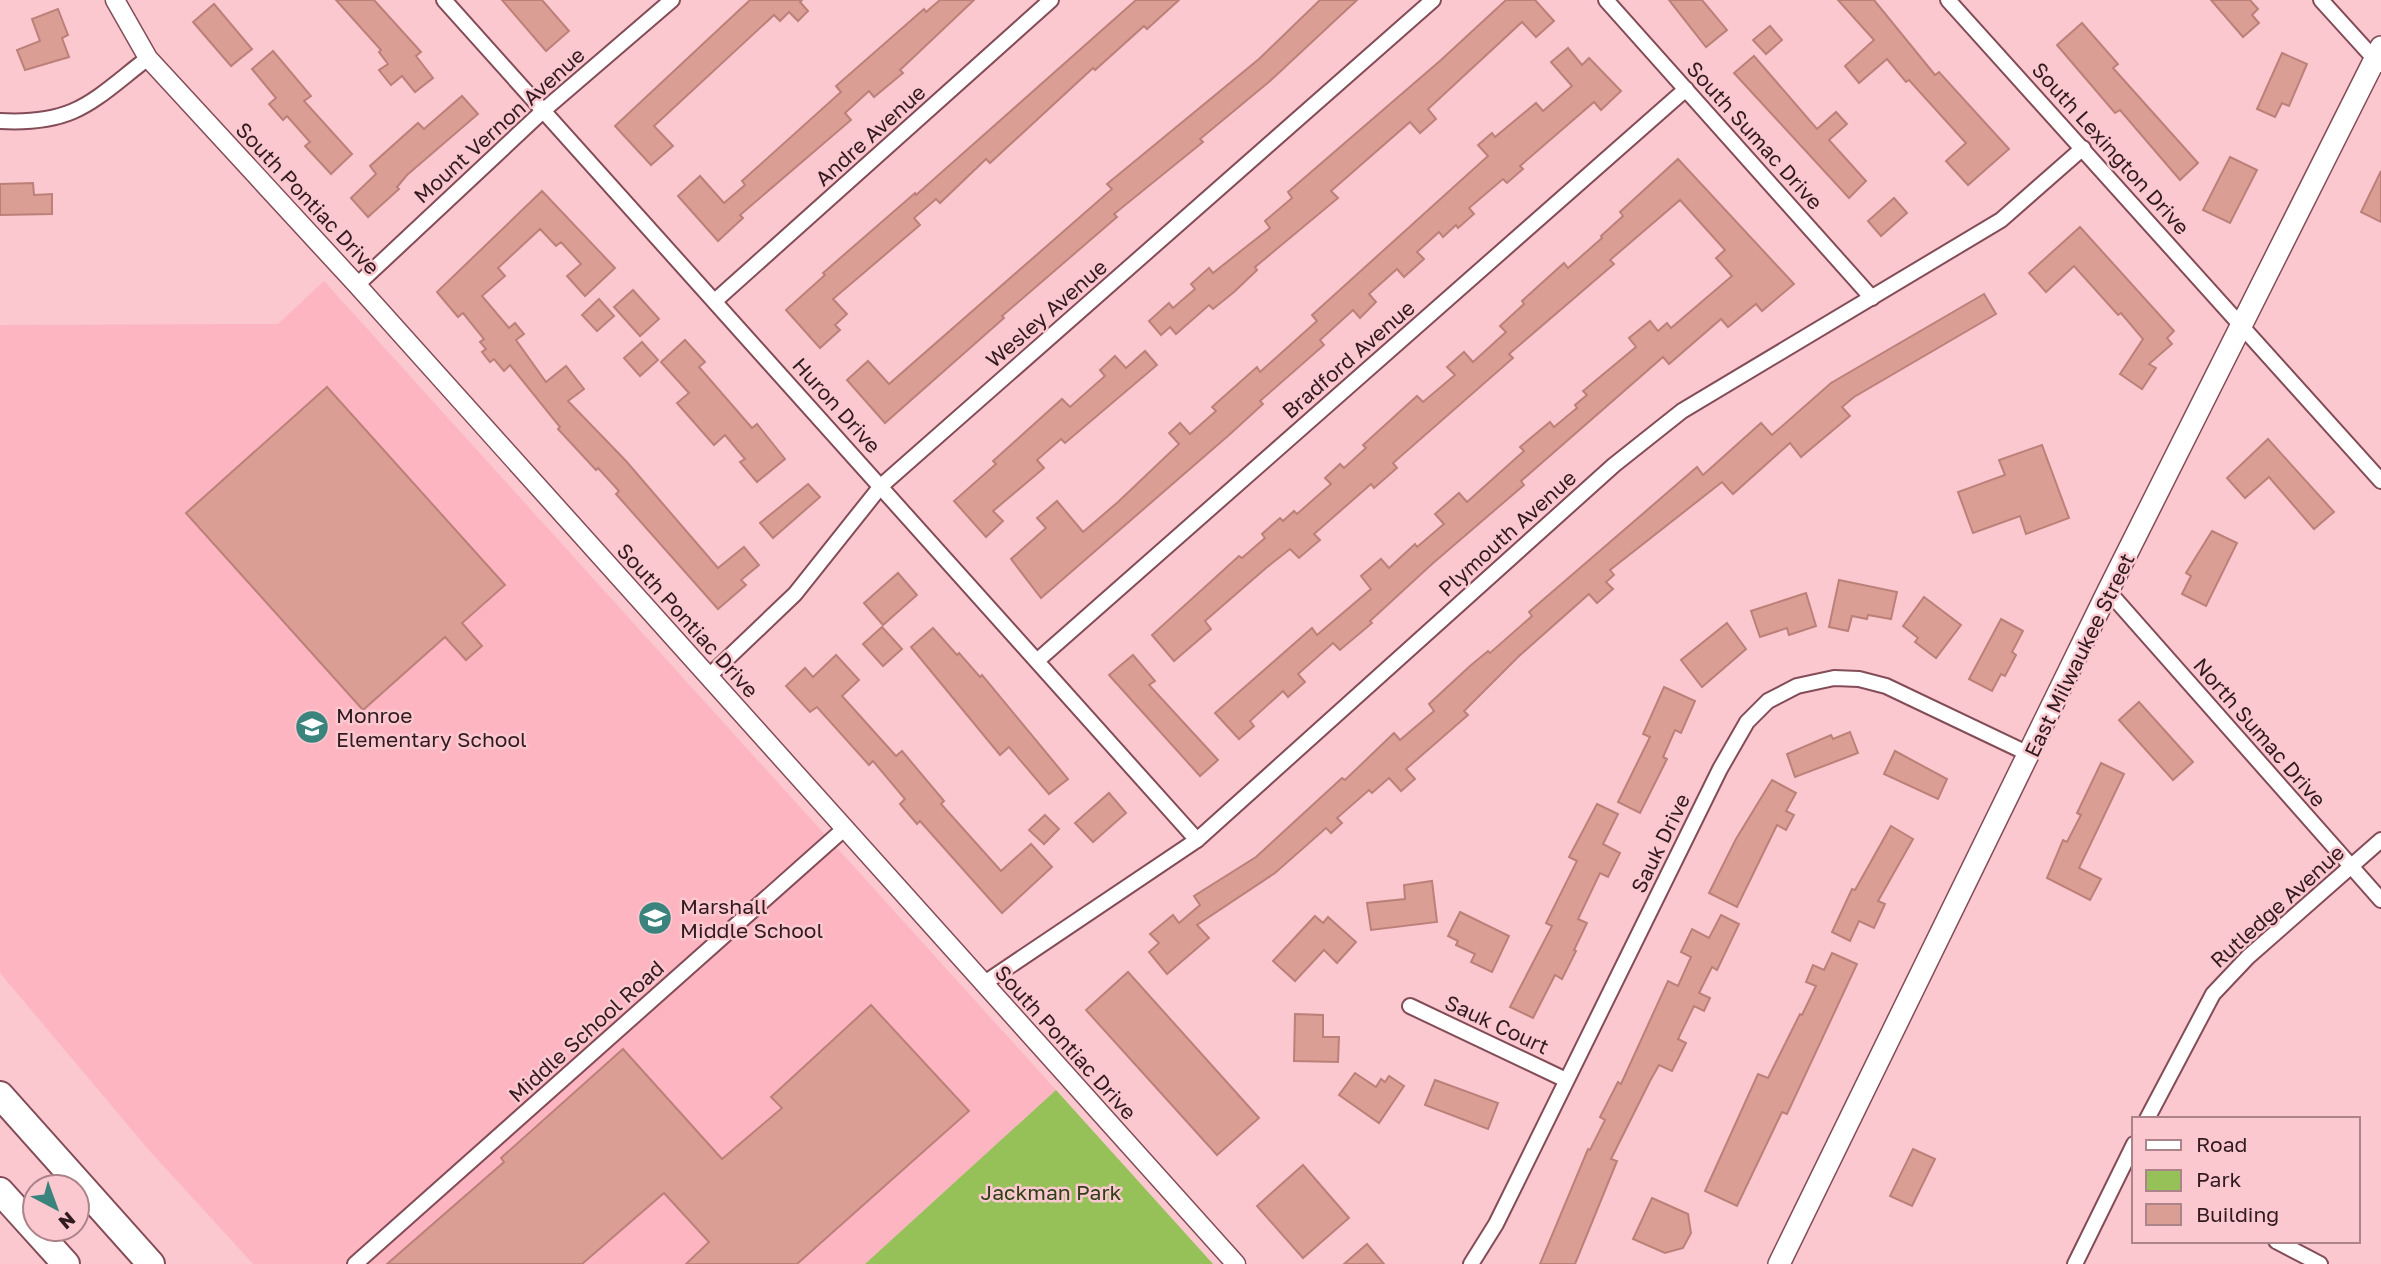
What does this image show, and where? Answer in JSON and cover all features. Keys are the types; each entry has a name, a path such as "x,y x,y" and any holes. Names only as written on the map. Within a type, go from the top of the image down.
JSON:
{"highway":[{"path":"0,1096 150,1264"},
{"path":"0,1191 66,1264"}],"main road":[{"name":"East Milwaukee Street","path":"1779,1264 2031,755 2108,591 2379,57"}],"street":[{"name":"South Pontiac Drive","path":"115,0 148,58 357,285 1236,1264"},
{"name":"Huron Drive","path":"444,0 716,300 1197,840"},
{"name":"Mount Vernon Avenue","path":"357,285 544,110 672,0"},
{"name":"Andre Avenue","path":"716,300 1051,0"},
{"name":"Wesley Avenue","path":"708,677 795,594 881,486 1433,0"},
{"name":"South Sumac Drive","path":"1606,0 1872,299"},
{"name":"South Lexington Drive","path":"1948,0 2381,481"},
{"path":"2322,0 2379,57"},
{"path":"0,121 54,120 74,112 148,58"},
{"name":"Bradford Avenue","path":"1038,660 1686,89"},
{"name":"Plymouth Avenue","path":"984,984 1197,840 1614,465 1661,427 1714,391 2001,220 2083,148"},
{"name":"North Sumac Drive","path":"2108,591 2381,900"},
{"name":"Sauk Drive","path":"1471,1264 1496,1224 1737,735 1768,701 1813,681 1859,679 1886,686 2031,755"},
{"name":"Middle School Road","path":"355,1264 844,829"},
{"name":"Rutledge Avenue","path":"2148,1117 2213,994 2248,957 2381,840"},
{"name":"Sauk Court","path":"1410,1006 1566,1080"},
{"path":"2075,1264 2128,1169"},
{"path":"2280,1243 2320,1264"}],"shaded area":[{"path":"324,281 1056,1090 865,1264 253,1264 148,1149 0,973 0,325 278,324"}],"green space":[{"name":"Jackman Park","path":"1056,1090 1213,1264 865,1264"}],"building":[{"path":"336,0 374,0 421,52 416,56 433,78 415,92 402,76 391,85 379,70 388,64 379,52 381,50"},
{"path":"502,0 542,0 569,31 546,51"},
{"path":"750,0 802,0 800,2 808,11 798,21 789,12 780,21 774,15 654,126 673,146 651,165 615,126"},
{"path":"940,0 974,0 900,70 903,73 874,97 869,91 845,113 851,120 740,215 743,218 718,241 678,196 700,176 724,203 745,185 742,181 841,92 836,86 924,9 926,12"},
{"path":"1136,0 1179,0 1147,29 1144,26 1095,70 1093,68 990,163 986,159 940,203 936,199 914,218 920,225 833,299 847,314 835,325 840,330 820,348 786,310 825,275 823,273 915,193 916,195"},
{"path":"1320,0 1357,0 1270,81 1200,139 1203,142 1114,214 1117,217 1002,316 1004,318 885,423 847,380 868,361 889,384 1112,189 1107,184 1259,59"},
{"path":"1506,0 1535,0 1554,21 1536,37 1522,22 1428,109 1436,119 1420,133 1410,122 1331,191 1338,198 1255,267 1257,270 1234,292 1213,309 1209,305 1176,334 1170,327 1161,335 1149,321 1169,303 1173,308 1195,289 1191,284 1209,268 1213,273 1270,228 1265,221 1292,198 1288,192"},
{"path":"1669,0 1702,0 1727,30 1706,47"},
{"path":"1838,0 1874,0 1935,75 1939,72 2009,149 1968,185 1946,161 1966,143 1909,80 1906,82 1887,59 1859,83 1845,66 1874,40"},
{"path":"2211,0 2250,0 2258,9 2252,15 2259,23 2243,37"},
{"path":"214,4 252,49 231,66 193,22"},
{"path":"58,9 68,35 62,38 69,57 25,70 17,50 40,41 32,19"},
{"path":"2082,23 2118,64 2113,68 2198,163 2180,180 2120,110 2115,113 2057,45"},
{"path":"1770,26 1782,40 1766,54 1753,40"},
{"path":"1568,48 1582,65 1589,58 1621,91 1601,110 1594,102 1520,166 1523,169 1507,183 1503,179 1469,208 1474,214 1458,228 1456,225 1443,237 1439,232 1417,252 1424,259 1404,277 1397,269 1369,294 1376,302 1360,318 1353,310 1320,340 1324,345 1260,401 1263,404 1041,598 1011,559 1046,528 1037,518 1057,501 1083,532 1118,502 1179,444 1169,433 1180,423 1190,434 1216,411 1212,407 1257,367 1260,372 1317,321 1312,315 1488,156 1478,145 1492,133 1495,137 1536,103 1543,111 1572,86 1551,62"},
{"path":"273,51 311,96 304,101 352,154 331,174 305,146 310,142 287,116 283,120 269,104 276,98 252,69"},
{"path":"2282,53 2307,64 2289,106 2282,103 2275,117 2257,109"},
{"path":"1754,56 1817,129 1836,112 1847,124 1829,140 1866,181 1849,198 1734,73"},
{"path":"462,96 478,114 407,175 397,187 399,189 368,217 351,198 376,174 370,166 418,123 424,129"},
{"path":"2230,157 2257,170 2230,223 2203,210"},
{"path":"1678,159 1794,284 1762,311 1756,304 1728,327 1721,319 1669,364 1663,357 1521,481 1524,485 1432,564 1370,621 1372,623 1340,650 1333,643 1298,674 1305,682 1288,697 1283,691 1250,721 1254,726 1239,739 1215,713 1312,628 1317,635 1371,589 1361,576 1381,559 1389,568 1415,544 1417,547 1444,524 1435,514 1459,493 1467,502 1524,451 1520,447 1550,422 1554,427 1577,408 1575,405 1587,395 1583,391 1636,347 1629,338 1650,321 1658,331 1667,323 1671,328 1732,276 1716,258 1725,250 1680,200 1610,260 1614,264 1509,354 1513,358 1393,463 1397,468 1374,488 1371,484 1314,534 1320,540 1299,558 1290,549 1266,568 1205,621 1211,629 1174,661 1152,635 1239,556 1242,558 1265,538 1262,534 1280,518 1283,521 1294,511 1297,514 1331,484 1325,478 1340,464 1344,468 1366,448 1363,445 1417,396 1423,402 1455,375 1447,367 1464,352 1473,362 1506,332 1500,326 1524,304 1522,301 1564,263 1568,268 1602,238 1601,236 1623,216 1620,212"},
{"path":"2381,171 2381,222 2361,212"},
{"path":"33,183 34,195 52,194 52,214 0,215 0,184"},
{"path":"542,191 615,268 585,296 567,276 581,264 561,242 556,246 540,229 498,268 505,276 482,296 509,328 515,323 524,334 516,340 546,382 566,366 584,389 568,401 626,461 718,568 744,547 759,565 741,580 746,585 718,609 616,494 619,491 558,429 560,427 510,365 504,371 494,359 490,362 482,352 486,349 480,342 484,339 463,313 458,317 437,292"},
{"path":"1894,198 1907,213 1881,236 1868,221"},
{"path":"2080,227 2174,331 2167,338 2172,344 2149,364 2156,368 2142,389 2120,374 2143,339 2121,313 2118,315 2074,266 2046,292 2029,273"},
{"path":"633,290 659,319 640,336 614,307"},
{"path":"1984,294 1996,314 1854,397 1842,407 1850,416 1801,457 1790,443 1733,494 1722,482 1610,570 1614,575 1606,582 1613,589 1597,603 1589,594 1519,656 1464,711 1468,715 1406,769 1415,779 1401,791 1389,778 1372,793 1369,790 1337,818 1342,823 1331,833 1326,828 1275,873 1197,925 1209,938 1167,974 1149,952 1159,943 1150,934 1173,915 1179,923 1200,905 1194,896 1256,857 1342,778 1345,780 1394,733 1400,740 1434,711 1429,704 1470,666 1488,651 1490,653 1532,616 1529,612 1697,467 1703,475 1761,423 1772,435 1831,383"},
{"path":"599,299 614,316 597,331 582,315"},
{"path":"685,340 705,362 699,367 752,428 757,424 785,459 757,482 740,462 745,459 725,435 714,445 677,403 689,393 661,362"},
{"path":"642,342 658,360 640,376 624,358"},
{"path":"1145,351 1157,365 1065,443 1061,439 1037,460 1044,468 993,511 1003,521 986,537 954,501 996,464 993,461 1062,399 1070,407 1105,376 1100,370 1115,356 1126,368"},
{"name":"Monroe Elementary School","path":"327,387 505,585 462,623 482,646 466,660 445,637 363,710 186,513"},
{"path":"2268,439 2334,512 2314,529 2269,477 2245,498 2227,478"},
{"path":"2042,445 2069,518 2026,534 2020,516 1973,533 1958,492 2005,475 1999,460"},
{"path":"808,484 820,497 773,538 760,523"},
{"path":"2212,531 2237,543 2206,606 2182,594 2191,576 2186,573"},
{"path":"898,573 917,595 883,625 864,603"},
{"path":"1839,580 1897,592 1891,619 1868,615 1867,619 1852,616 1848,631 1829,627"},
{"path":"1806,593 1816,626 1789,635 1787,628 1760,637 1751,611"},
{"path":"1924,597 1961,625 1936,658 1915,642 1918,638 1903,626"},
{"path":"2001,619 2023,631 2012,652 2016,655 2005,676 2001,674 1992,691 1969,679"},
{"path":"1727,623 1746,649 1702,687 1681,660"},
{"path":"882,627 902,649 883,666 863,644"},
{"path":"933,628 957,655 959,653 980,677 982,675 1068,779 1049,794 1009,747 1000,755 911,647"},
{"path":"836,655 859,680 842,696 896,756 902,751 944,801 941,804 1001,871 1031,844 1052,867 1002,913 920,821 917,824 900,804 905,799 873,761 869,765 817,707 810,712 786,686 805,668 813,677"},
{"path":"1133,655 1155,681 1149,685 1218,760 1200,776 1109,675"},
{"path":"1664,687 1695,701 1681,733 1675,730 1663,757 1667,759 1640,813 1618,802 1650,737 1643,734"},
{"path":"2139,702 2193,762 2173,780 2119,720"},
{"path":"1850,732 1858,753 1795,777 1787,754 1831,735 1833,739"},
{"path":"1895,751 1947,779 1938,799 1884,774"},
{"path":"2101,763 2124,774 2079,868 2101,879 2090,900 2047,878 2063,840 2067,842 2081,815 2077,813"},
{"path":"1772,780 1796,793 1786,811 1794,815 1786,830 1777,825 1737,907 1709,893 1736,839"},
{"path":"1109,793 1126,813 1093,842 1075,823"},
{"path":"1597,804 1618,814 1603,844 1620,853 1608,877 1600,873 1578,919 1587,923 1574,950 1576,951 1562,979 1555,975 1533,1018 1510,1007 1552,926 1546,923 1577,861 1569,857"},
{"path":"1045,815 1059,829 1044,844 1029,830"},
{"path":"1891,826 1913,839 1878,901 1885,904 1874,928 1859,921 1850,941 1832,932 1852,889 1855,890"},
{"path":"1432,881 1437,922 1371,930 1367,903 1405,899 1404,885"},
{"path":"1460,912 1509,936 1492,972 1471,962 1475,954 1456,945 1458,941 1448,936"},
{"path":"1721,915 1739,924 1717,970 1712,967 1699,993 1710,998 1704,1011 1694,1006 1678,1039 1686,1043 1672,1071 1659,1065 1650,1081 1611,1159 1617,1161 1575,1264 1540,1264 1588,1149 1590,1150 1605,1120 1600,1117 1618,1082 1621,1084 1668,981 1678,986 1691,957 1681,952 1692,929 1709,938"},
{"path":"1315,916 1323,923 1328,917 1356,942 1337,963 1324,950 1295,981 1273,961"},
{"path":"1832,953 1857,964 1787,1114 1782,1112 1737,1206 1705,1191 1758,1074 1768,1078 1816,986 1806,982 1813,965 1824,970"},
{"path":"1128,972 1259,1118 1217,1155 1086,1010"},
{"path":"871,1005 969,1111 797,1264 686,1264 709,1242 664,1193 582,1264 387,1264 504,1162 501,1158 623,1049 722,1159 782,1108 771,1097"},
{"path":"1295,1014 1323,1015 1323,1037 1339,1037 1338,1062 1294,1061"},
{"path":"1355,1073 1376,1087 1381,1079 1385,1082 1389,1076 1404,1086 1379,1123 1339,1095"},
{"path":"1435,1080 1498,1103 1488,1129 1425,1105"},
{"path":"1913,1149 1935,1159 1912,1206 1890,1196"},
{"path":"1303,1165 1349,1218 1303,1258 1257,1206"},
{"path":"1652,1198 1688,1214 1691,1233 1683,1248 1665,1253 1633,1239"},
{"path":"1367,1244 1384,1264 1344,1264"}],"place":[{"name":"Monroe Elementary School","path":"312,727"},
{"name":"Marshall Middle School","path":"655,918"}]}
